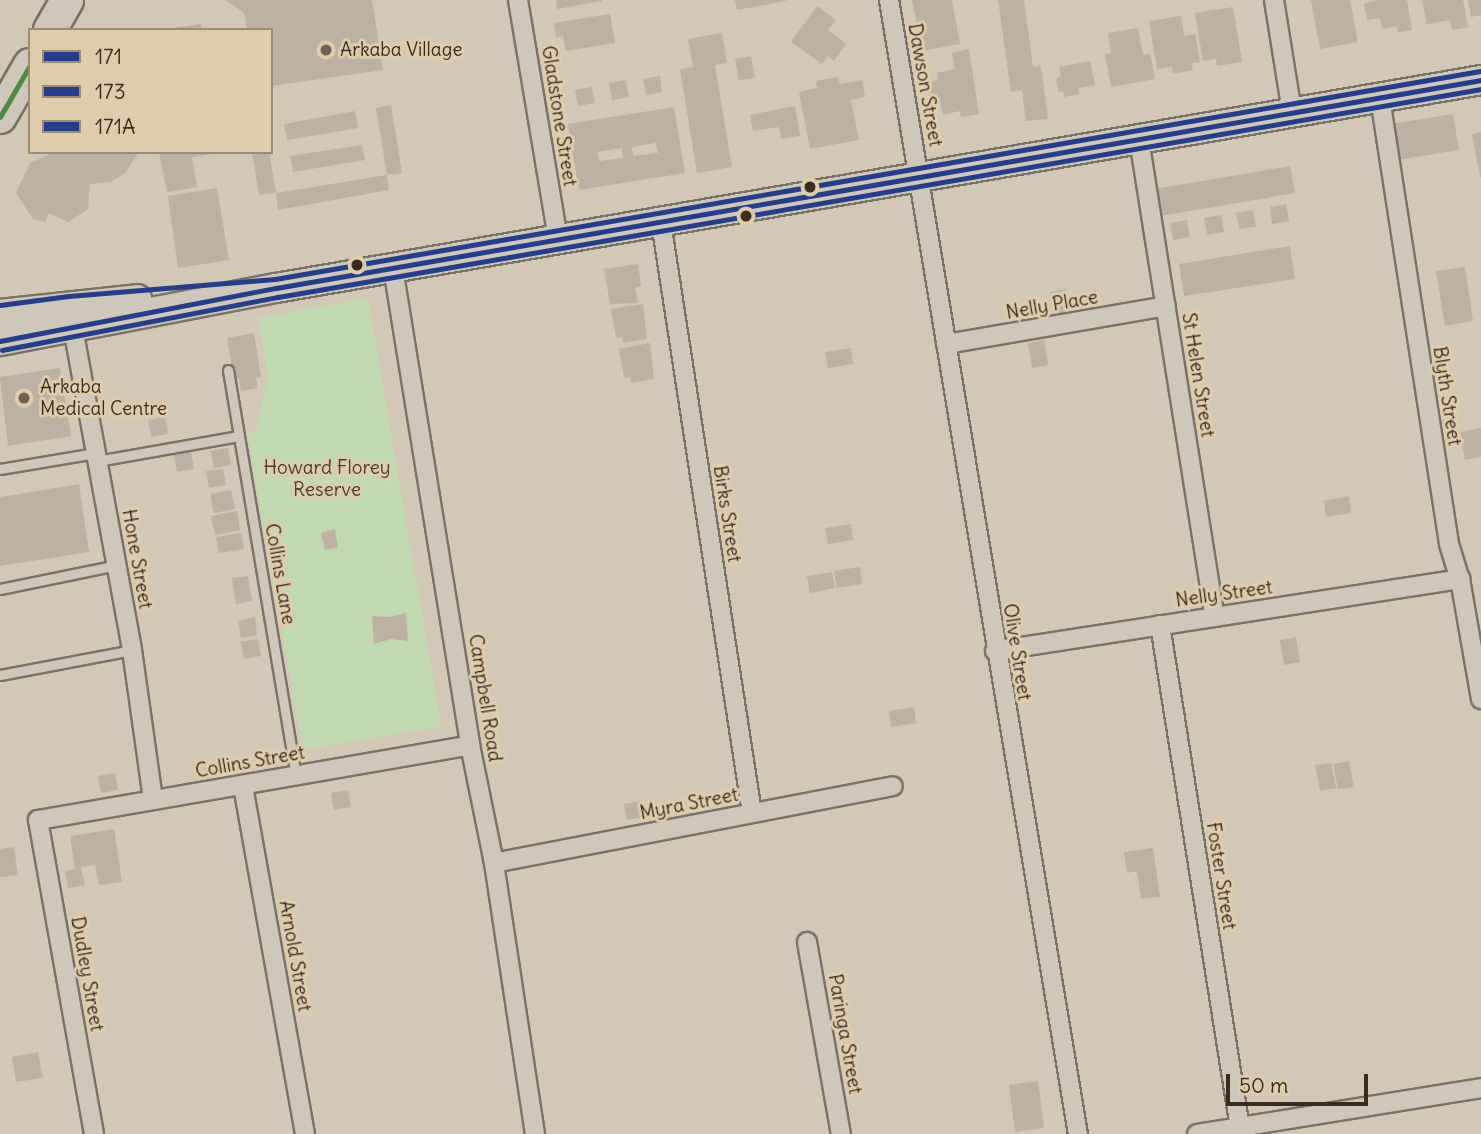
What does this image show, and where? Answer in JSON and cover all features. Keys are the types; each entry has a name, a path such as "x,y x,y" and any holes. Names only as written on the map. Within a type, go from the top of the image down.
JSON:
{"highway":[{"path":"0,117 28,68"}],"main road":[{"path":"0,341 276,288 1481,80"},
{"path":"0,314 69,305 276,288"}],"street":[{"name":"Gladstone Street","path":"518,0 558,239"},
{"name":"Dawson Street","path":"889,0 920,177"},
{"path":"1274,0 1292,113"},
{"name":"Blyth Street","path":"1380,98 1447,532 1460,579 1481,699"},
{"name":"St Helen Street","path":"1139,139 1214,617"},
{"name":"Olive Street","path":"920,177 995,651 1078,1134"},
{"name":"Birks Street","path":"661,222 752,813"},
{"name":"Campbell Road","path":"393,268 470,745 494,863 535,1134"},
{"name":"Nelly Place","path":"946,344 1166,306"},
{"name":"Hone Street","path":"73,328 132,650 153,800"},
{"name":"Nelly Street","path":"995,651 1460,579"},
{"name":"Foster Street","path":"1160,625 1240,1130"},
{"name":"Collins Street","path":"38,820 470,745"},
{"name":"Arnold Street","path":"243,786 305,1134"},
{"name":"Myra Street","path":"494,863 892,786"},
{"name":"Dudley Street","path":"38,820 94,1134"},
{"name":"Paringa Street","path":"807,942 841,1134"},
{"path":"1197,1134 1240,1130 1481,1088"}],"lane":[{"name":"Collins Lane","path":"228,370 296,776"},
{"path":"0,469 239,436"},
{"path":"0,589 117,565"},
{"path":"0,675 132,650"}],"green space":[{"name":"Howard Florey Reserve","path":"368,298 441,726 303,750 247,432 257,430 268,374 258,318"}],"building":[{"name":"Arkaba Village","path":"225,0 372,0 383,70 273,86 273,28 247,28 244,13"},
{"path":"556,0 602,0 602,1 557,9"},
{"path":"735,0 785,0 786,1 737,10"},
{"path":"912,0 952,0 960,44 922,51"},
{"path":"998,0 1024,0 1033,67 1041,66 1048,119 1026,121 1022,90 1011,92"},
{"path":"1311,0 1350,0 1358,42 1320,49"},
{"path":"1377,0 1407,0 1412,30 1398,32 1397,26 1382,29 1380,18 1367,20 1364,4"},
{"path":"1422,0 1463,0 1468,27 1452,30 1450,20 1427,24"},
{"path":"1468,0 1481,0 1481,15 1471,17"},
{"path":"817,6 836,20 828,30 846,44 834,61 828,56 822,64 791,42"},
{"path":"1233,7 1242,62 1217,66 1216,59 1203,61 1195,13"},
{"path":"610,14 615,43 566,51 563,36 556,37 554,23"},
{"path":"1181,16 1184,36 1195,34 1200,62 1191,63 1193,70 1173,74 1172,67 1157,69 1149,21"},
{"path":"201,24 202,28 173,28"},
{"path":"1138,28 1143,55 1150,53 1155,79 1111,87 1105,54 1111,53 1108,33"},
{"path":"722,33 727,63 715,65 732,167 697,173 680,69 693,67 688,39"},
{"path":"969,49 979,114 961,117 960,111 943,115 939,97 932,98 929,82 938,80 937,73 955,69 952,53"},
{"path":"751,56 755,78 739,80 735,59"},
{"path":"1090,61 1095,85 1078,88 1079,94 1064,97 1063,91 1059,92 1056,79 1061,76 1059,67"},
{"path":"660,76 662,92 646,95 643,79"},
{"path":"838,77 840,84 862,80 865,97 851,100 859,140 810,149 799,92 817,88 816,81"},
{"path":"626,80 629,97 612,100 609,83"},
{"path":"592,87 595,103 578,106 575,90"},
{"path":"391,105 402,173 387,175 376,108"},
{"path":"795,106 800,136 781,139 779,127 753,131 750,115"},
{"path":"674,107 685,173 579,190 568,124","holes":["656,143 658,153 633,156 632,147","622,148 623,158 599,161 597,152"]},
{"path":"355,111 358,128 287,140 284,124"},
{"path":"1453,114 1459,150 1397,160 1391,124"},
{"path":"1481,132 1481,177 1480,177 1472,134"},
{"path":"362,145 365,160 293,172 290,156"},
{"path":"138,154 125,173 111,182 90,184 88,209 68,222 49,213 45,222 33,219 16,193 30,163 48,155"},
{"path":"159,154 212,154 192,157 197,187 167,192"},
{"path":"252,154 269,154 276,193 259,195"},
{"path":"1290,166 1295,193 1160,216 1155,189"},
{"path":"387,175 389,190 278,210 276,193"},
{"path":"217,188 229,260 178,268 168,196"},
{"path":"1286,204 1289,221 1272,224 1270,207"},
{"path":"1253,210 1256,227 1239,229 1236,213"},
{"path":"1221,215 1224,232 1207,235 1204,218"},
{"path":"1187,220 1190,237 1173,240 1170,223"},
{"path":"1290,246 1295,279 1184,296 1179,264"},
{"path":"638,264 641,286 635,288 638,303 610,304 604,269"},
{"path":"1465,267 1473,321 1445,326 1436,271"},
{"path":"1066,289 1070,314 1054,317 1050,292"},
{"path":"643,304 647,339 623,343 622,337 616,338 611,309"},
{"path":"254,333 261,377 256,378 258,388 241,391 239,379 234,380 227,338"},
{"path":"1044,340 1048,365 1032,368 1028,343"},
{"path":"650,343 654,379 631,383 630,377 624,378 619,349"},
{"path":"851,348 853,364 828,368 825,352"},
{"path":"60,368 71,436 8,446 0,377"},
{"path":"165,417 168,434 151,437 148,420"},
{"path":"1481,428 1481,457 1465,460 1460,432"},
{"path":"228,448 231,465 214,468 211,451"},
{"path":"191,452 194,469 177,472 174,455"},
{"path":"223,469 226,485 209,488 206,471"},
{"path":"79,484 89,552 0,566 0,497"},
{"path":"231,490 235,509 214,513 210,494"},
{"path":"1349,496 1351,513 1326,517 1324,501"},
{"path":"237,511 240,530 215,535 211,516"},
{"path":"851,524 853,540 828,544 825,528"},
{"path":"335,529 338,547 325,550 321,533"},
{"path":"241,533 244,549 219,553 216,537"},
{"path":"860,567 862,584 837,588 834,571"},
{"path":"832,572 835,588 810,593 807,576"},
{"path":"248,576 252,601 236,604 232,578"},
{"path":"406,613 408,641 391,639 374,644 372,616 389,617"},
{"path":"255,617 257,635 241,638 238,621"},
{"path":"1296,637 1300,662 1284,665 1280,640"},
{"path":"258,639 261,656 244,659 241,642"},
{"path":"914,707 916,723 891,727 889,711"},
{"path":"1349,761 1354,787 1338,789 1333,764"},
{"path":"1331,763 1336,788 1320,791 1315,765"},
{"path":"115,773 118,790 101,793 98,776"},
{"path":"348,790 351,807 334,810 331,793"},
{"path":"641,801 644,817 627,820 624,804"},
{"path":"114,829 122,882 99,885 95,865 81,867 85,885 68,888 65,871 75,869 70,836"},
{"path":"14,847 18,875 0,877 0,849"},
{"path":"1153,848 1160,897 1141,899 1137,871 1127,873 1124,852"},
{"path":"38,1052 43,1078 16,1082 12,1057"},
{"path":"1038,1081 1044,1128 1015,1132 1009,1085"}],"transit line":[{"path":"0,117 28,68"},
{"name":"171A","path":"0,305 68,296 275,279 1480,71"},
{"name":"171","path":"0,341 276,288 1481,80"},
{"name":"173","path":"2,350 278,297 1481,89"}],"place":[{"name":"Arkaba Village","path":"326,50"},
{"name":"Arkaba Medical Centre","path":"24,398"}]}
